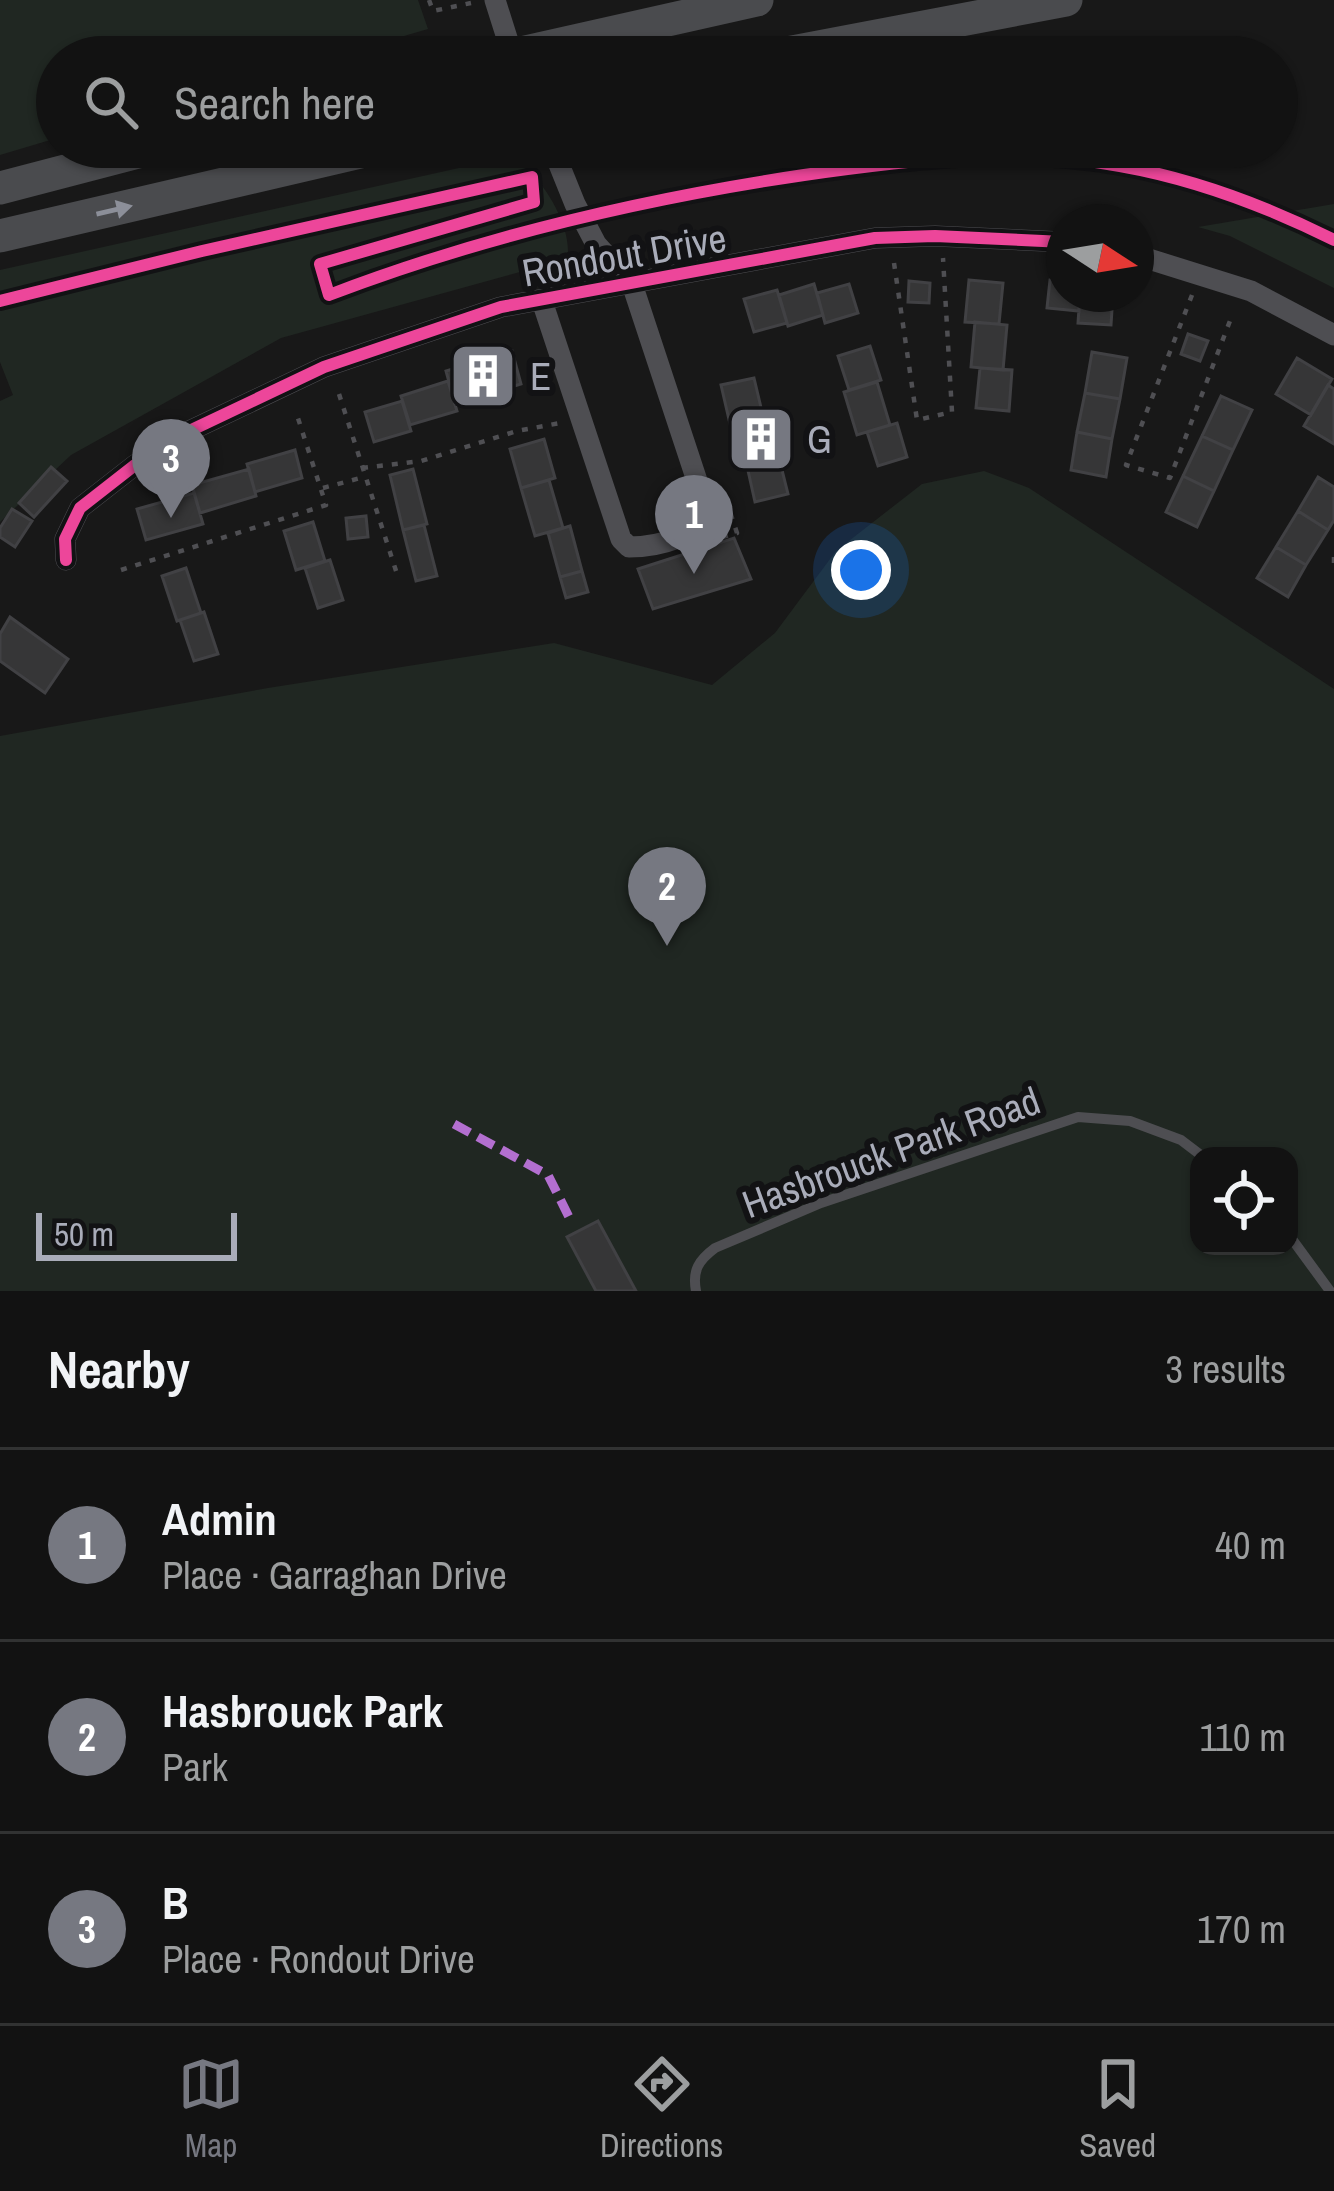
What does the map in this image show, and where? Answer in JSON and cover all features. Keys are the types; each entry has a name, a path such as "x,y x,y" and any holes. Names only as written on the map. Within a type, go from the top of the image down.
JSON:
{"main road":[{"path":"598,36 757,0"},
{"path":"877,36 1066,0"},
{"path":"0,188 77,168"},
{"path":"0,236 292,168"}],"street":[{"path":"492,0 504,36"},
{"path":"542,301 621,539 629,548 644,548 697,529 705,520 706,508 632,284 596,244 561,168"},
{"name":"Rondout Drive","path":"66,560 65,539 80,508 183,434 324,367 501,308 875,238 1046,241"},
{"path":"1154,261 1251,291 1334,335"}],"lane":[{"name":"Hasbrouck Park Road","path":"696,1291 694,1273 701,1259 716,1248 821,1203 1078,1117 1130,1121 1190,1147"},
{"path":"1298,1247 1330,1291"}],"path":[{"path":"429,0 433,11 492,0"},
{"path":"0,302 225,246 532,184"},
{"path":"893,260 916,420 952,412 943,255"},
{"path":"1178,289 1193,296 1126,466 1170,478 1231,312 1244,316"},
{"path":"339,394 398,577"},
{"path":"121,570 326,505 296,412"},
{"path":"362,468 422,461 517,431 564,422"},
{"path":"323,488 364,477"},
{"path":"705,542 736,533 730,511"}],"shaded area":[{"path":"0,0 418,0 428,29 404,36 36,36 36,144 0,155"},
{"path":"459,168 524,168 530,172 552,201 568,249 567,259 281,338 71,455 0,522 0,401 13,395 0,362 0,270"},
{"path":"1334,204 1334,288 1230,236 1198,227"},
{"path":"984,471 1029,488 1334,689 1334,1291 0,1291 0,736 554,643 712,685 775,633 836,551 922,484"}],"building":[{"path":"969,280 1003,283 999,324 965,322"},
{"path":"909,281 930,283 929,303 908,302"},
{"path":"814,284 823,315 788,326 779,295"},
{"path":"849,284 858,313 825,323 817,293"},
{"path":"777,290 787,323 754,332 744,299"},
{"path":"1079,312 1112,312 1111,325 1078,323"},
{"path":"975,322 1007,325 1003,370 971,367"},
{"path":"1188,334 1208,341 1200,361 1181,354"},
{"path":"870,346 881,380 849,390 838,356"},
{"name":"E","path":"512,351 521,384 455,404 446,371"},
{"path":"1092,352 1127,358 1120,399 1085,393"},
{"path":"1297,358 1332,379 1311,415 1276,394"},
{"path":"980,368 1012,370 1009,411 976,408"},
{"name":"G","path":"754,378 763,416 730,424 721,385"},
{"name":"E","path":"448,381 457,411 410,425 401,396"},
{"path":"877,382 890,425 857,435 844,392"},
{"path":"1328,385 1334,389 1334,444 1304,426"},
{"path":"1085,393 1120,399 1112,439 1077,432"},
{"path":"1221,396 1252,410 1233,450 1202,436"},
{"path":"402,401 411,431 374,442 365,412"},
{"name":"G","path":"774,413 784,457 748,466 738,422"},
{"path":"897,423 907,457 878,466 867,432"},
{"path":"1077,432 1112,439 1106,477 1071,470"},
{"path":"1202,436 1233,450 1214,491 1183,476"},
{"path":"544,439 555,478 521,488 510,449"},
{"path":"295,450 302,478 255,492 247,464"},
{"name":"G","path":"779,458 788,494 755,502 747,466"},
{"path":"51,467 67,481 34,517 19,503"},
{"path":"249,469 256,496 200,513 192,485"},
{"path":"413,469 427,524 403,530 390,475"},
{"path":"1183,476 1214,491 1197,527 1166,512"},
{"path":"1318,477 1334,487 1334,520 1328,530 1298,511"},
{"path":"549,480 563,528 535,536 521,488"},
{"path":"194,493 203,524 146,540 137,509"},
{"path":"12,509 32,521 15,547 0,537"},
{"path":"1298,511 1328,530 1306,565 1276,547"},
{"path":"366,516 368,537 348,539 346,518"},
{"path":"313,522 325,561 296,570 284,531"},
{"path":"424,525 437,576 416,581 403,530"},
{"path":"570,526 582,571 560,577 548,533"},
{"path":"734,538 751,579 653,609 638,569"},
{"path":"1276,547 1306,565 1288,597 1257,578"},
{"path":"330,560 343,600 318,608 305,568"},
{"path":"186,568 201,613 177,621 162,576"},
{"path":"582,571 588,592 566,598 560,577"},
{"path":"204,612 218,654 194,661 180,620"},
{"path":"10,617 68,659 45,693 0,661 0,634"},
{"path":"598,1221 636,1291 596,1291 567,1237"}],"marked path":[{"path":"454,1124 548,1175 570,1219"}],"cycle path":[{"path":"0,301 532,177 534,202 320,264 329,295 504,237 623,208 859,168"},
{"path":"1129,168 1229,195 1334,240"},
{"path":"66,560 65,539 80,508 183,434 324,367 501,307 875,238 1046,241"}],"place":[{"name":"E","path":"483,376"},
{"name":"G","path":"761,439"},
{"name":"B","path":"171,518"},
{"name":"Admin","path":"694,574"},
{"name":"Hasbrouck Park","path":"667,946"}]}
